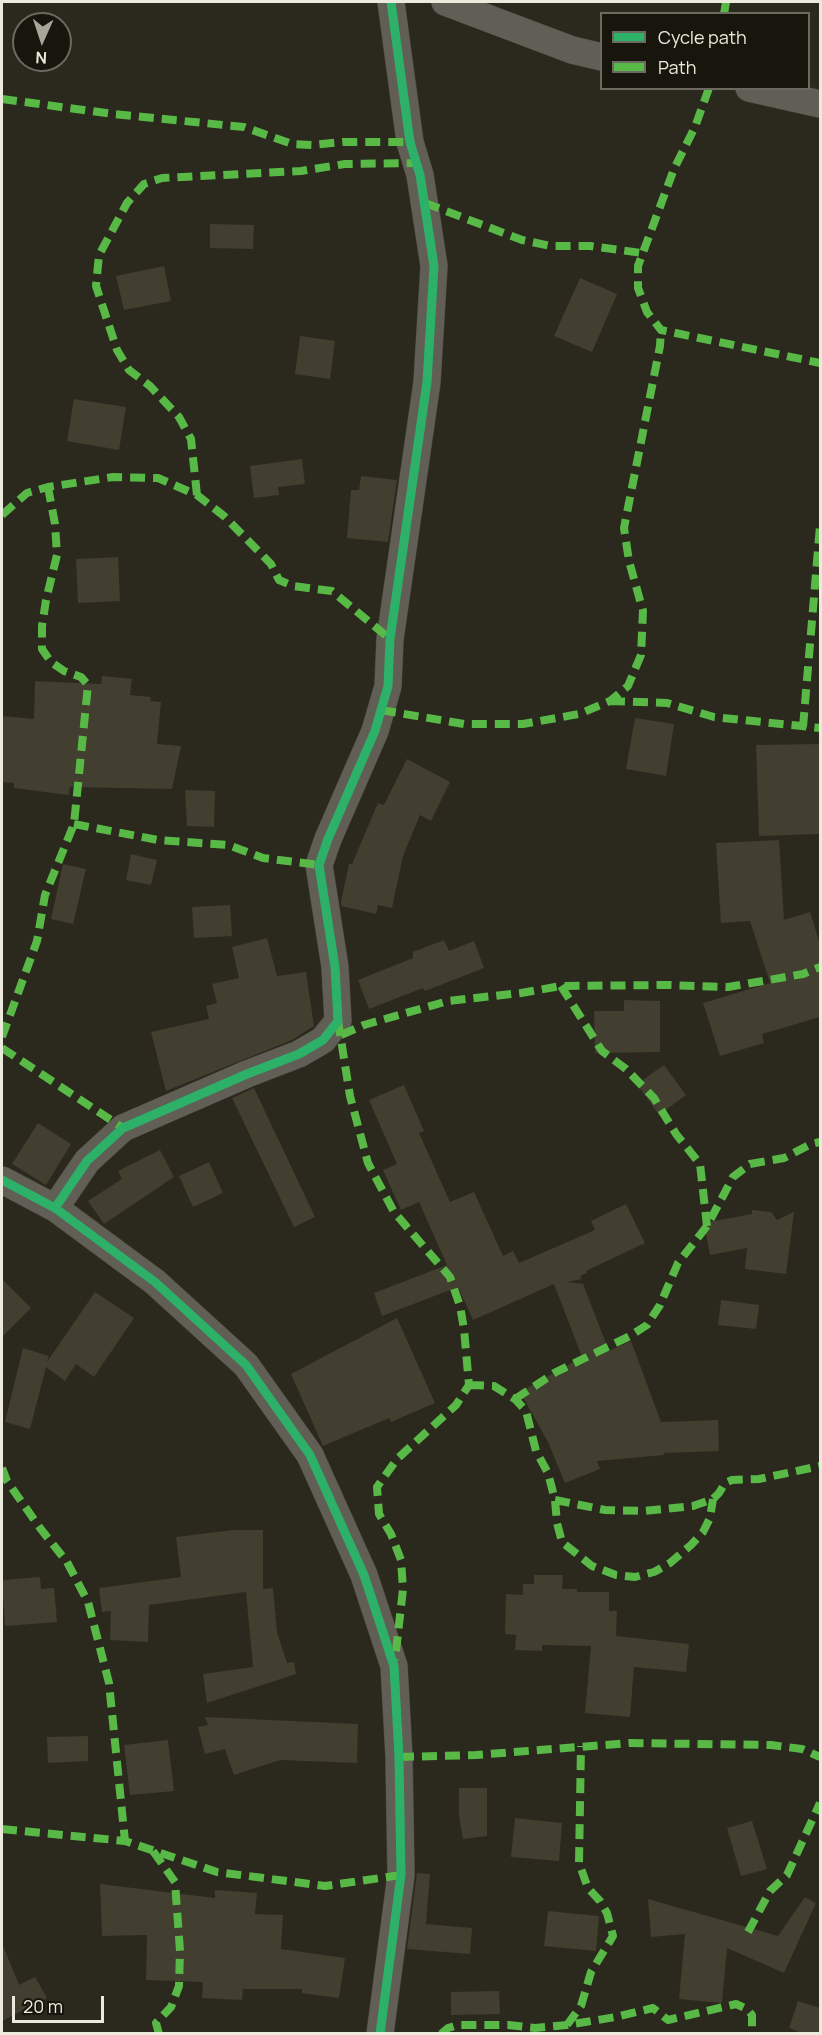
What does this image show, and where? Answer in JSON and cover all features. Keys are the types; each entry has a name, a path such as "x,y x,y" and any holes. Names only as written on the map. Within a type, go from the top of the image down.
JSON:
{"street":[{"path":"55,1208 87,1161 123,1128 299,1054 323,1040 338,1021 335,967 320,865 328,839 375,732 388,686 390,639 427,382 434,266 420,175 410,142 391,2"},
{"path":"445,2 572,50 600,57"},
{"path":"758,90 820,104"},
{"path":"2,1180 55,1208 155,1282 246,1365 310,1455 364,1575 394,1666 399,1757 401,1875 380,2034"}],"building":[{"path":"210,224 254,225 253,249 210,248"},
{"path":"164,266 171,301 124,310 116,276"},
{"path":"580,278 617,294 592,352 554,336"},
{"path":"300,336 335,341 330,379 295,374"},
{"path":"74,399 126,407 119,450 67,441"},
{"path":"302,459 305,484 278,487 279,495 254,498 250,466"},
{"path":"361,476 397,480 388,542 347,538 351,490 359,490"},
{"path":"118,557 120,601 78,603 76,559"},
{"path":"102,676 132,679 130,695 151,697 150,701 161,702 157,744 181,746 172,789 70,787 69,795 14,788 14,783 2,782 2,716 34,719 35,681 101,684"},
{"path":"635,718 674,724 666,776 626,769"},
{"path":"820,744 820,834 759,836 756,745"},
{"path":"407,759 450,782 431,821 420,815 403,856 392,908 378,905 376,914 341,906 349,864 352,864 378,803 384,805"},
{"path":"185,790 215,791 214,827 187,826"},
{"path":"779,840 784,920 810,912 820,944 820,1017 762,1034 764,1043 720,1056 703,1003 770,983 750,921 721,923 716,843"},
{"path":"131,854 157,860 151,885 126,880"},
{"path":"63,864 86,869 73,924 51,919"},
{"path":"230,905 232,936 194,938 192,907"},
{"path":"267,938 277,976 306,972 314,1026 292,1040 166,1091 151,1032 209,1019 206,1006 217,1003 212,984 239,978 232,947"},
{"path":"444,940 449,951 474,941 484,968 425,991 423,988 369,1009 358,980 413,958 413,952"},
{"path":"624,1000 660,1001 660,1052 595,1053 594,1011 624,1011"},
{"path":"664,1065 686,1095 659,1115 637,1084"},
{"path":"404,1085 424,1131 419,1133 450,1202 474,1192 503,1256 513,1251 519,1263 595,1230 591,1221 626,1204 645,1243 586,1271 587,1273 580,1276 582,1279 567,1282 583,1284 609,1351 631,1341 661,1422 718,1420 719,1451 664,1453 664,1455 597,1461 600,1469 565,1483 548,1442 520,1392 582,1357 554,1284 473,1320 458,1287 382,1316 374,1293 447,1265 419,1202 401,1210 383,1170 397,1164 369,1100"},
{"path":"254,1088 315,1217 294,1227 232,1098"},
{"path":"38,1123 71,1144 46,1185 12,1164"},
{"path":"160,1150 174,1177 104,1224 88,1201 122,1179 118,1171"},
{"path":"209,1162 223,1193 193,1207 179,1176"},
{"path":"752,1210 771,1212 777,1220 794,1212 786,1274 745,1269 747,1248 710,1255 704,1223 752,1214"},
{"path":"2,1279 31,1308 2,1337"},
{"path":"95,1292 134,1318 94,1377 76,1364 65,1381 46,1367 30,1429 5,1422 23,1348 49,1356 47,1362"},
{"path":"721,1300 759,1305 756,1329 718,1325"},
{"path":"397,1318 435,1403 391,1422 389,1418 323,1446 291,1374"},
{"path":"233,1530 263,1530 263,1589 273,1588 277,1632 287,1663 294,1662 296,1674 207,1703 203,1674 253,1667 246,1592 149,1605 148,1642 110,1640 111,1611 102,1612 99,1588 181,1577 176,1537"},
{"path":"534,1575 563,1575 562,1589 577,1589 577,1592 609,1592 609,1611 617,1611 616,1636 689,1644 686,1672 634,1667 630,1717 585,1713 591,1646 542,1645 542,1651 515,1650 516,1635 505,1634 506,1594 523,1595 523,1584 534,1584"},
{"path":"40,1577 41,1589 54,1588 57,1622 5,1626 2,1580"},
{"path":"205,1717 358,1724 357,1763 280,1760 234,1775 225,1749 205,1754 198,1727 208,1725"},
{"path":"88,1736 88,1761 48,1763 47,1737"},
{"path":"168,1740 174,1791 130,1795 124,1745"},
{"path":"459,1788 487,1788 487,1836 463,1839 459,1816"},
{"path":"515,1818 562,1823 559,1861 511,1857"},
{"path":"752,1821 767,1869 741,1876 727,1828"},
{"path":"417,1873 430,1874 426,1924 472,1928 470,1954 407,1949"},
{"path":"100,1884 215,1898 215,1890 257,1893 255,1914 283,1915 281,1949 345,1958 339,1998 302,1993 302,1989 243,1989 242,2000 202,1998 203,1982 146,1980 147,1935 102,1936"},
{"path":"805,1897 816,1903 784,1973 727,1948 722,2003 679,1999 685,1934 651,1937 648,1899 778,1936"},
{"path":"548,1911 599,1916 596,1951 544,1946"},
{"path":"2,1943 19,1985 35,1977 47,1998 2,2021"},
{"path":"499,1991 500,2014 451,2015 451,1992"},
{"path":"798,2001 820,2008 820,2034 804,2034 789,2028"}],"marked path":[{"path":"724,12 726,2"},
{"path":"708,90 695,127 674,169 638,266 638,288 647,312 661,330 820,363"},
{"path":"2,99 113,114 244,127 292,144 410,142"},
{"path":"197,495 191,439 179,417 150,386 129,370 117,350 96,286 99,255 127,203 144,184 162,178 301,171 345,164 416,163"},
{"path":"425,203 522,240 551,246 590,246 642,253"},
{"path":"381,710 464,724 523,724 579,714 610,701 628,686 641,655 643,611 629,561 624,528 660,346 661,330"},
{"path":"2,515 27,493 48,487 113,477 158,478 197,495 224,516 271,564 279,580 293,586 332,591 390,639"},
{"path":"2,1037 37,941 45,895 74,824 88,685 81,677 64,671 51,662 42,649 42,626 46,600 57,555 55,524 48,487"},
{"path":"803,727 820,526"},
{"path":"610,701 667,703 714,717 820,728"},
{"path":"74,824 158,840 228,845 263,858 319,865"},
{"path":"341,1035 364,1025 448,1001 561,986 728,987 803,974 820,967"},
{"path":"561,986 602,1051 626,1069 654,1098 676,1134 700,1164 707,1226"},
{"path":"338,1021 350,1096 368,1163 394,1212 450,1277 460,1306 469,1385 456,1405 397,1459 377,1487 379,1514 391,1534 401,1560 403,1589 395,1660"},
{"path":"2,1048 123,1128"},
{"path":"515,1399 556,1372 630,1336 647,1325 660,1305 678,1263 707,1226 733,1177 750,1164 784,1158 811,1144 820,1142"},
{"path":"469,1385 494,1386 515,1399 526,1411 536,1451 548,1473 562,1542 592,1566 616,1575 635,1577 654,1572 670,1563 703,1532 710,1518 713,1499"},
{"path":"555,1500 605,1510 644,1511 693,1506 713,1499 725,1483 732,1480 759,1479 820,1466"},
{"path":"2,1468 7,1481 67,1562 88,1602 109,1683 125,1841"},
{"path":"399,1757 476,1755 630,1743 771,1745 802,1749 820,1757"},
{"path":"567,2025 581,2006 591,1972 613,1936 607,1913 588,1888 579,1863 581,1746"},
{"path":"748,1932 770,1891 787,1875 820,1803"},
{"path":"2,1829 125,1841 217,1872 325,1886 401,1875"},
{"path":"153,1851 175,1882 180,1951 179,1986 171,2007 156,2023 159,2034"},
{"path":"441,2034 448,2028 458,2025 508,2025 535,2028 616,2017 653,2008 668,2020 736,2004 747,2009 752,2015 752,2034"}],"cycle path":[{"path":"55,1208 87,1161 123,1128 299,1054 323,1040 338,1021 335,967 319,865 375,731 388,686 390,639 427,382 434,266 420,175 410,142 391,2"},
{"path":"2,1180 55,1208 155,1282 246,1365 310,1455 364,1575 394,1666 399,1757 401,1875 380,2034"}]}
